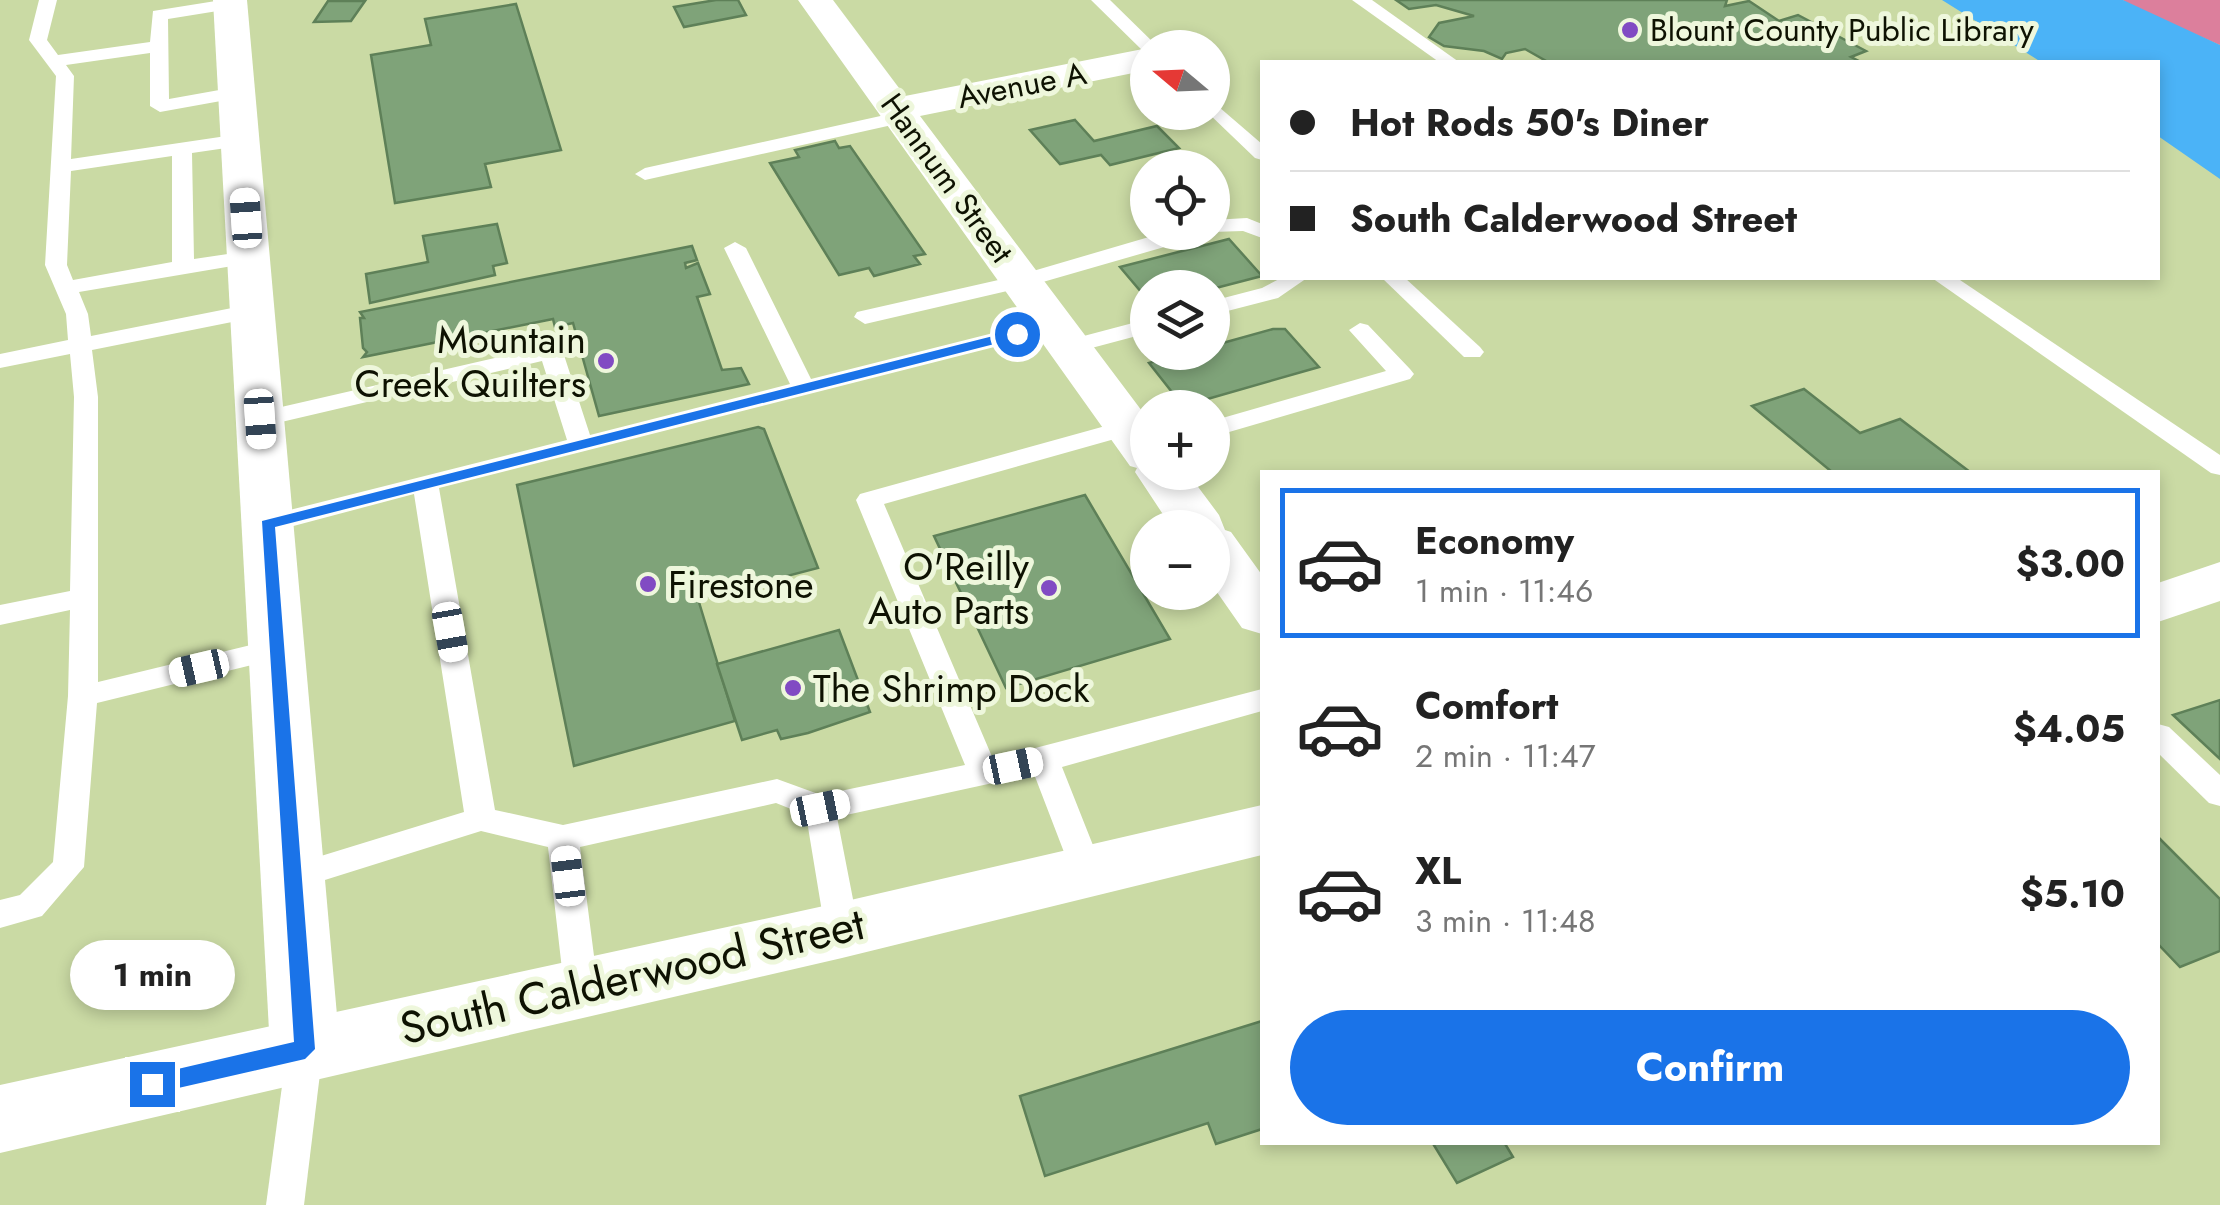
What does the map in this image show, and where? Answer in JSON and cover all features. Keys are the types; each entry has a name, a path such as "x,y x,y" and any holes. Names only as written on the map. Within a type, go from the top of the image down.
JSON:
{"street":[{"name":"Hannum Street","path":"815,0 1130,430"},
{"path":"230,2 305,1049"},
{"name":"Avenue A","path":"900,113 1130,64"},
{"path":"1230,570 1260,611"},
{"path":"2160,602 2220,582"},
{"name":"South Calderwood Street","path":"0,1119 842,930 1260,830"}],"lane":[{"path":"0,914 30,906 68,867 82,696 86,397 77,314 56,265 65,76 38,40 48,0"},
{"path":"1100,0 1131,30"},
{"path":"1361,0 1447,60"},
{"path":"155,130 157,8 230,2"},
{"path":"53,61 159,46"},
{"path":"645,174 900,113"},
{"path":"60,167 155,130 238,117"},
{"path":"182,149 238,117"},
{"path":"1230,124 1260,152"},
{"path":"155,130 182,149"},
{"path":"182,149 183,268"},
{"path":"1230,225 1246,224 1260,231"},
{"path":"735,248 804,388"},
{"path":"865,317 1021,281 1130,250"},
{"path":"66,288 248,257"},
{"path":"1230,303 1270,293 1293,280"},
{"path":"1395,280 1472,352"},
{"path":"1945,280 2220,467"},
{"path":"0,361 252,311"},
{"path":"268,524 804,388 1061,336 1130,328"},
{"path":"1230,424 1402,374 1360,330"},
{"path":"260,419 551,352 581,445"},
{"path":"983,772 869,500 1130,453"},
{"path":"425,483 481,819"},
{"path":"0,615 81,598"},
{"path":"82,696 276,649"},
{"path":"293,876 481,819 563,838 777,791 820,808 1044,760 1260,701"},
{"path":"2160,737 2220,794"},
{"path":"1044,760 1088,873"},
{"path":"820,808 842,930"},
{"path":"563,838 580,987"},
{"path":"285,1205 305,1049"}],"shaded area":[{"path":"2123,0 2220,0 2220,45 2133,7"}],"water":[{"path":"1942,0 2123,0 2220,45 2220,179 2160,137 2160,60 2038,60"}],"building":[{"path":"738,0 746,15 684,27 674,7"},
{"name":"Blount County Public Library","path":"1396,0 1727,0 1725,6 1749,1 1779,21 1798,15 1866,51 1851,57 1857,60 1544,60 1525,49 1506,53 1502,59 1484,51 1444,46 1429,37 1439,23 1474,16 1436,5 1409,9"},
{"path":"328,1 365,1 351,21 314,22"},
{"path":"516,4 561,150 485,164 491,187 395,203 371,55 431,45 425,19"},
{"path":"1075,120 1094,141 1140,130 1161,130 1179,148 1130,150 1130,160 1110,165 1101,155 1060,164 1030,130"},
{"path":"835,141 839,148 850,146 925,254 914,256 920,264 874,276 869,268 839,275 770,163 799,157 795,150"},
{"path":"497,224 507,263 493,266 495,275 370,303 366,274 428,262 423,236"},
{"path":"1230,240 1260,274 1230,284 1230,270 1130,270 1130,279 1120,267 1186,250 1230,250"},
{"path":"692,246 697,260 685,263 686,268 698,263 710,294 697,297 722,370 741,368 749,384 599,416 573,323 555,327 553,319 363,357 367,352 363,348 360,318 364,318 360,312"},
{"path":"1285,329 1319,367 1230,393 1170,390 1155,370 1230,370 1230,341"},
{"path":"1804,389 1860,433 1900,419 1967,470 1830,470 1752,406"},
{"name":"Firestone","path":"758,427 764,429 818,568 698,599 735,721 574,766 517,485"},
{"name":"O'Reilly Auto Parts","path":"1085,495 1130,571 1130,610 1153,610 1170,639 1006,688 934,536"},
{"name":"The Shrimp Dock","path":"839,630 870,712 781,739 777,730 742,740 717,664"},
{"path":"2220,700 2220,759 2173,715"},
{"path":"2160,839 2220,899 2220,951 2180,967 2160,946"},
{"path":"1260,1022 1260,1130 1216,1144 1208,1123 1045,1176 1020,1096"},
{"path":"1434,1145 1506,1145 1513,1157 1457,1183"}],"place":[{"name":"Blount County Public Library","path":"1630,30"},
{"name":"Mountain Creek Quilters","path":"606,361"},
{"name":"Firestone","path":"648,584"},
{"name":"O'Reilly Auto Parts","path":"1049,588"},
{"name":"The Shrimp Dock","path":"793,688"}],"route":[{"path":"152,1084 305,1049 268,524 1017,334"}]}
